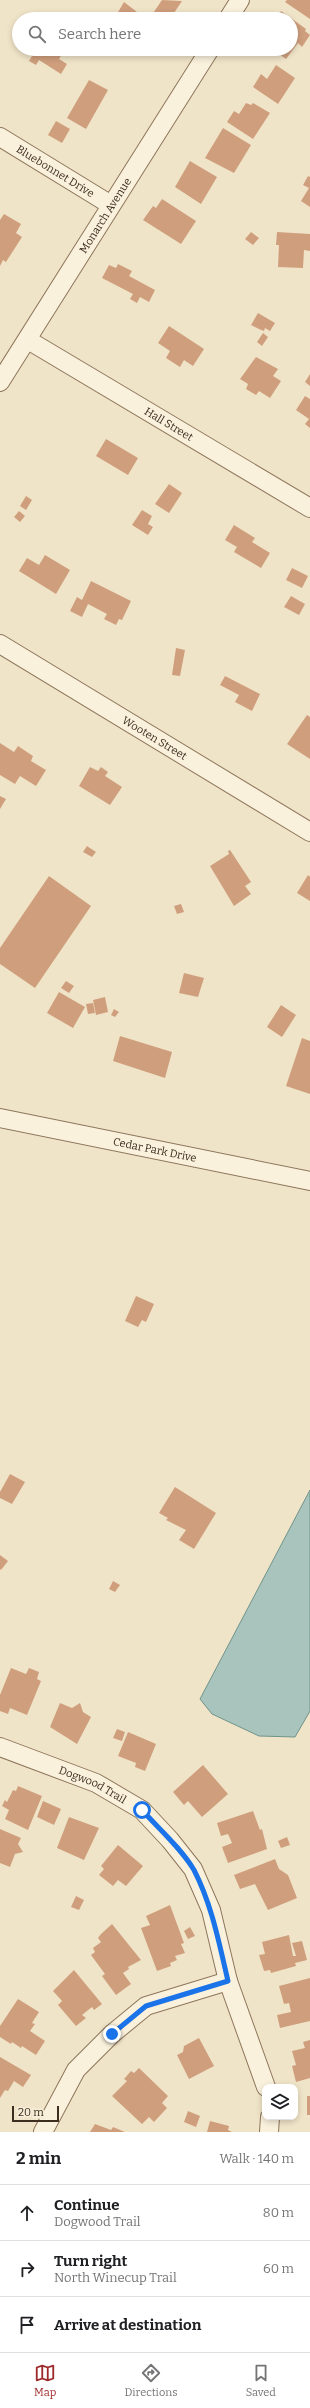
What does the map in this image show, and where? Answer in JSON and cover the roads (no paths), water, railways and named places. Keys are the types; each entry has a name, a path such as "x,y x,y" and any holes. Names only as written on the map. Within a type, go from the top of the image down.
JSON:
{"street":[{"path":"232,12 240,0"},
{"name":"Monarch Avenue","path":"0,382 28,340 206,56"},
{"name":"Bluebonnet Drive","path":"0,137 111,205"},
{"name":"Hall Street","path":"28,340 310,508"},
{"name":"Wooten Street","path":"0,644 310,832"},
{"name":"Cedar Park Drive","path":"0,1118 310,1181"},
{"name":"Dogwood Trail","path":"0,1747 96,1783 142,1810 170,1840 193,1869 211,1910 228,1981 265,2084"},
{"path":"43,2132 76,2070 112,2034 146,2006 228,1981"},
{"path":"269,2132 270,2120"}],"water":[{"path":"310,1490 310,1711 295,1737 259,1736 212,1714 200,1699"}]}
